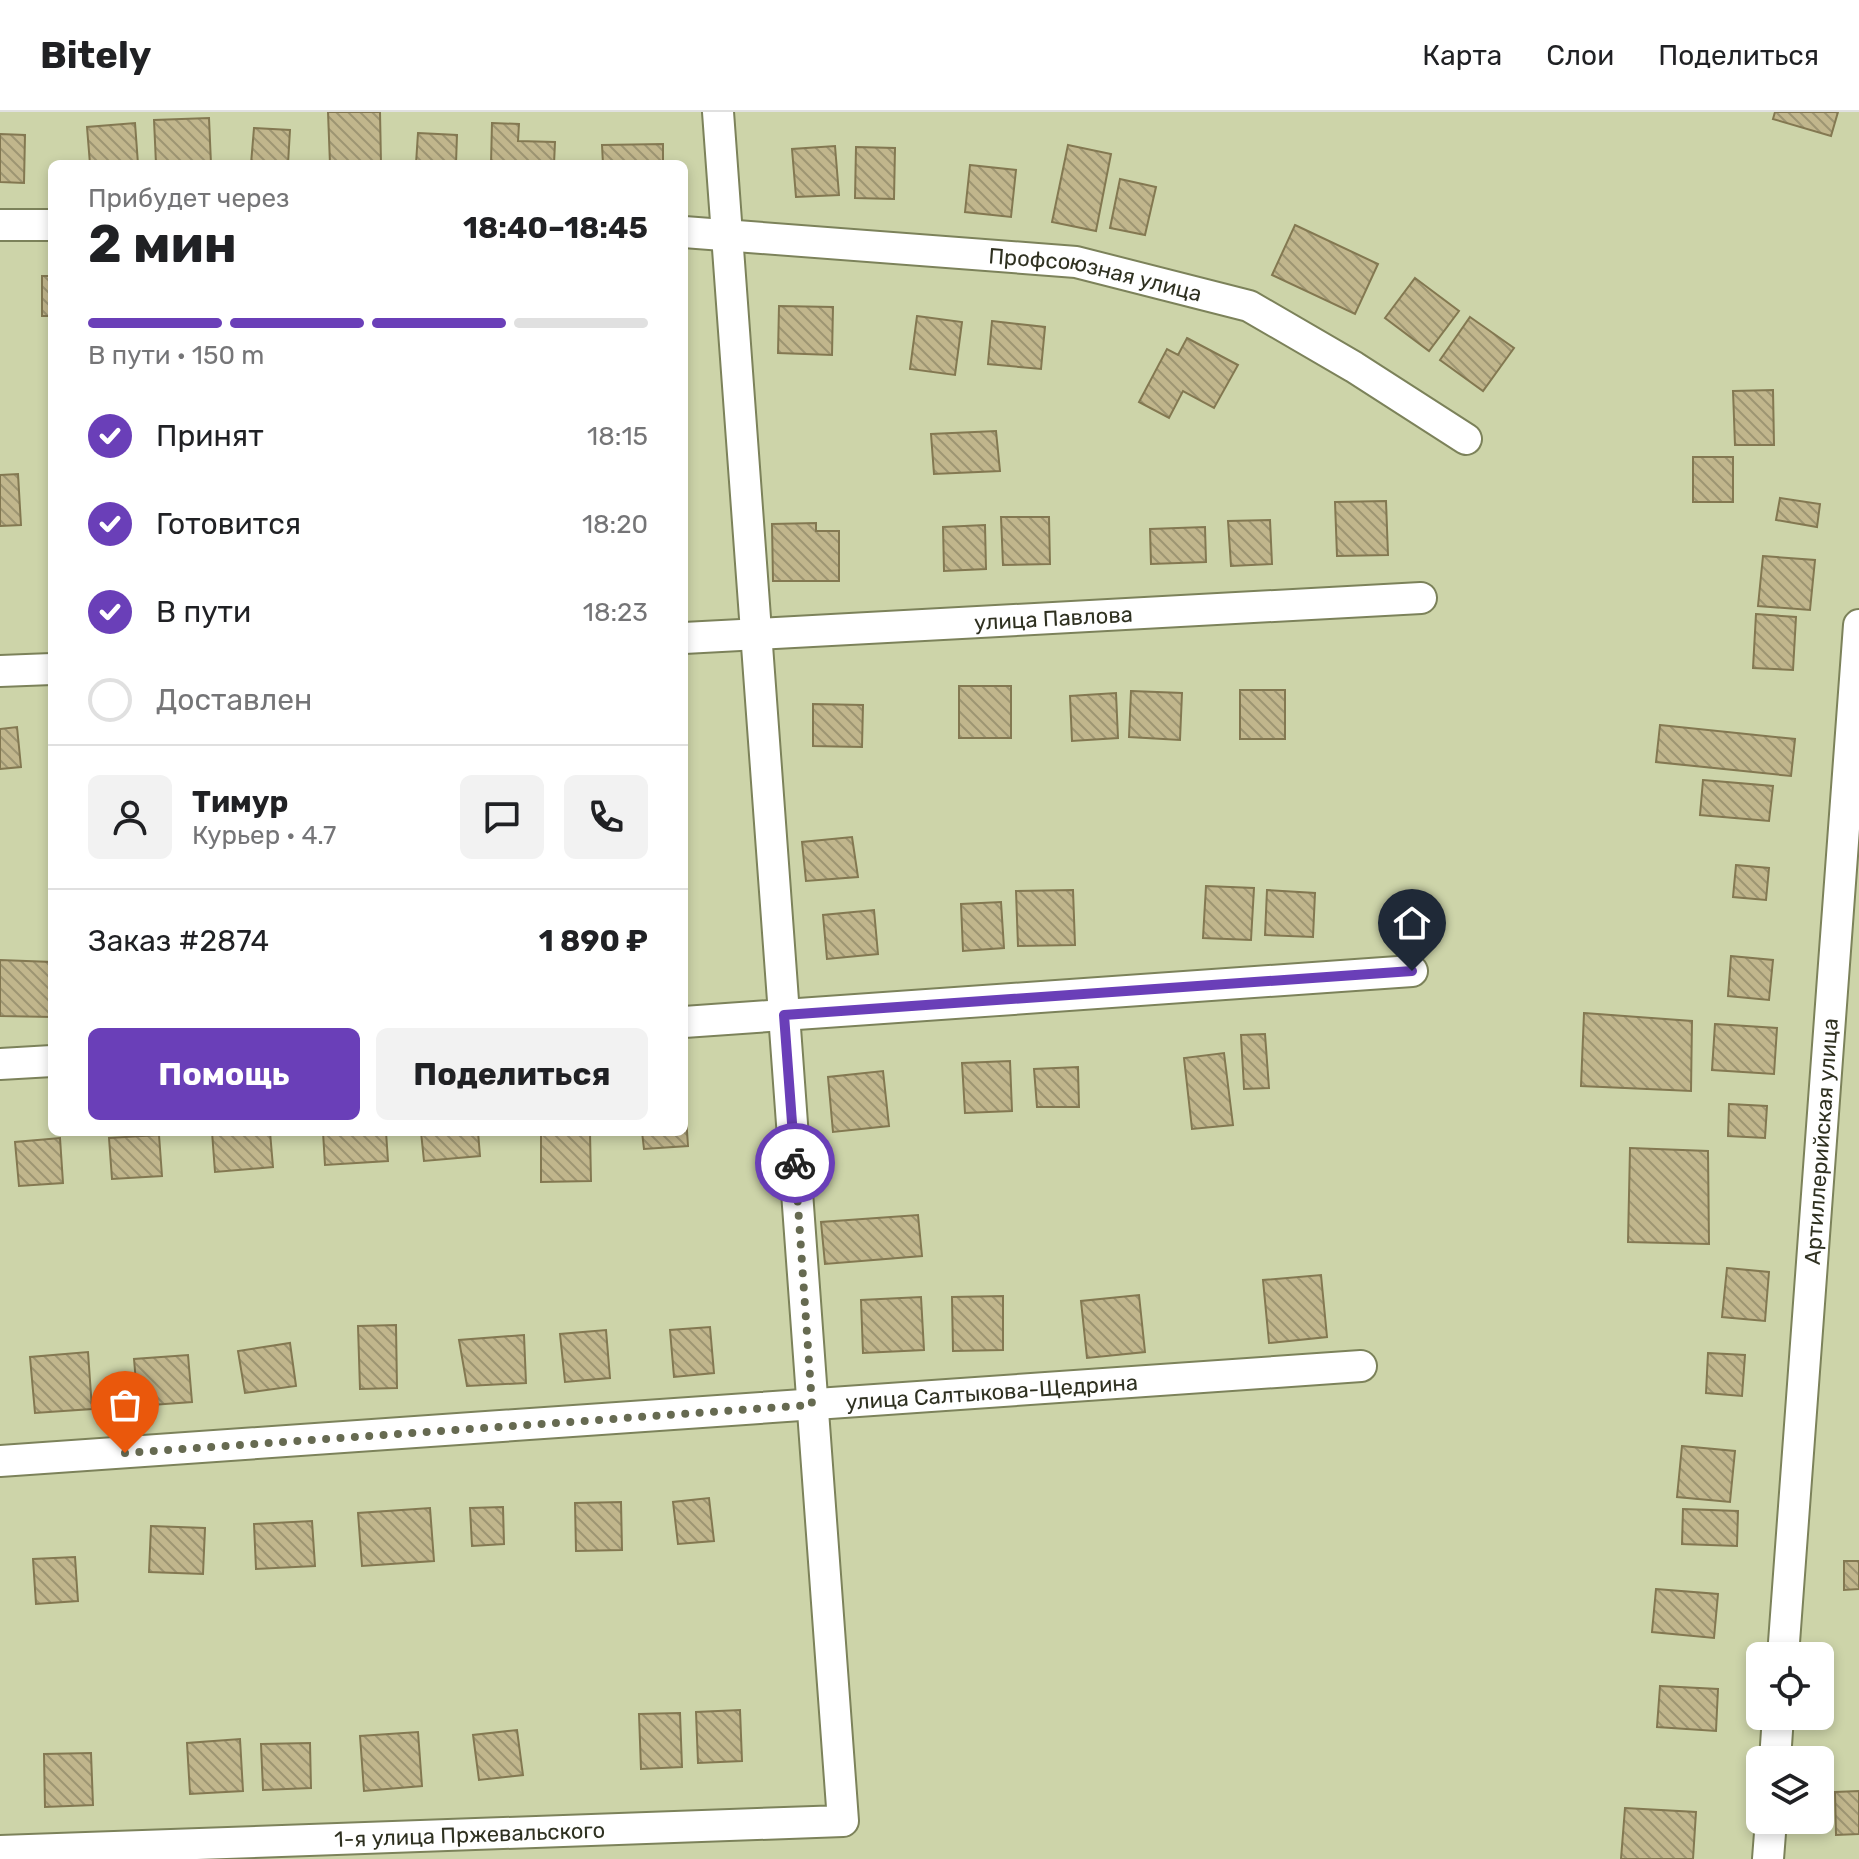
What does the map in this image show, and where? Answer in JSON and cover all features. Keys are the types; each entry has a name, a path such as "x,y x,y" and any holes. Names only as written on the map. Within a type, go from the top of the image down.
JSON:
{"street":[{"path":"718,112 812,1405"},
{"path":"0,225 48,225"},
{"name":"Профсоюзная улица","path":"688,232 1076,262 1249,306 1354,367 1466,439"},
{"name":"улица Павлова","path":"688,638 1421,598"},
{"name":"Артиллерийская улица","path":"1784,1642 1856,715 1859,625"},
{"path":"0,671 48,669"},
{"path":"688,1022 1412,971"},
{"path":"0,1064 48,1061"},
{"name":"улица Салтыкова-Щедрина","path":"0,1461 1361,1366"},
{"name":"1-я улица Пржевальского","path":"0,1851 843,1821 812,1405"},
{"path":"1768,1859 1770,1834"}],"building":[{"path":"328,112 380,112 381,160 330,160"},
{"path":"1775,112 1838,112 1831,136 1773,119"},
{"path":"209,118 211,160 156,160 154,120"},
{"path":"135,123 138,160 90,160 87,127"},
{"path":"492,123 519,124 518,141 555,142 554,160 491,160"},
{"path":"254,128 290,130 288,160 251,160"},
{"path":"418,133 457,135 456,160 416,160"},
{"path":"0,134 25,135 24,183 0,182"},
{"path":"663,144 663,160 603,160 602,145"},
{"path":"1068,145 1111,154 1096,231 1052,222"},
{"path":"835,146 839,195 796,197 792,149"},
{"path":"856,147 895,148 894,199 855,198"},
{"path":"970,165 1016,170 1011,217 965,212"},
{"path":"1120,179 1156,187 1145,235 1110,228"},
{"path":"1295,225 1378,264 1355,314 1272,275"},
{"path":"42,276 48,276 48,316 42,316"},
{"path":"1415,278 1459,311 1429,351 1385,318"},
{"path":"779,306 833,307 832,355 778,353"},
{"path":"917,316 962,322 955,375 910,369"},
{"path":"1470,317 1514,348 1483,391 1440,360"},
{"path":"992,321 1045,327 1041,369 988,364"},
{"path":"1187,338 1238,365 1214,408 1183,391 1169,418 1139,402 1167,349 1178,355"},
{"path":"1773,390 1774,445 1735,445 1733,391"},
{"path":"996,431 1000,471 934,474 931,434"},
{"path":"1693,457 1733,457 1733,502 1693,502"},
{"path":"18,474 21,525 0,526 0,475"},
{"path":"1780,498 1820,504 1817,527 1776,520"},
{"path":"1386,501 1388,555 1337,556 1335,502"},
{"path":"1001,517 1049,517 1050,564 1003,565"},
{"path":"1270,520 1272,564 1231,566 1228,521"},
{"path":"816,523 816,531 839,531 839,581 773,581 772,524"},
{"path":"985,525 986,569 944,571 943,527"},
{"path":"1205,527 1206,562 1151,564 1150,529"},
{"path":"1763,556 1815,560 1810,610 1758,606"},
{"path":"1756,614 1796,617 1793,670 1753,668"},
{"path":"959,686 1011,686 1011,738 959,738"},
{"path":"1240,690 1285,690 1285,739 1240,739"},
{"path":"1131,691 1182,693 1180,740 1129,737"},
{"path":"1116,693 1118,738 1072,741 1070,696"},
{"path":"813,704 863,705 862,747 813,746"},
{"path":"1660,725 1795,739 1791,776 1656,762"},
{"path":"17,727 21,767 0,769 0,729"},
{"path":"1703,780 1773,786 1769,821 1700,815"},
{"path":"852,837 858,877 806,881 802,842"},
{"path":"1736,865 1769,868 1766,900 1733,897"},
{"path":"1206,886 1254,888 1251,940 1203,938"},
{"path":"1073,890 1075,945 1018,946 1016,891"},
{"path":"1267,890 1315,893 1313,937 1265,935"},
{"path":"1001,902 1004,948 963,951 961,904"},
{"path":"874,910 878,954 827,959 823,915"},
{"path":"1731,956 1773,960 1769,1000 1728,996"},
{"path":"0,960 48,962 48,1017 0,1016"},
{"path":"1584,1013 1692,1021 1691,1091 1581,1086"},
{"path":"1715,1024 1777,1028 1774,1074 1712,1070"},
{"path":"1265,1034 1269,1088 1244,1089 1241,1035"},
{"path":"1224,1053 1233,1125 1192,1129 1184,1058"},
{"path":"1010,1061 1012,1111 965,1113 962,1063"},
{"path":"1078,1067 1079,1107 1037,1107 1034,1069"},
{"path":"883,1071 889,1126 833,1132 828,1077"},
{"path":"1729,1104 1767,1106 1765,1138 1728,1136"},
{"path":"159,1136 162,1176 112,1179 109,1138"},
{"path":"212,1136 270,1136 273,1167 215,1172"},
{"path":"323,1136 386,1136 388,1161 325,1165"},
{"path":"421,1136 478,1136 480,1156 424,1161"},
{"path":"541,1136 590,1136 591,1181 541,1182"},
{"path":"642,1136 687,1136 688,1146 644,1149"},
{"path":"60,1138 63,1183 19,1186 15,1142"},
{"path":"1630,1148 1708,1151 1709,1244 1628,1242"},
{"path":"918,1215 922,1256 825,1264 821,1222"},
{"path":"1727,1268 1769,1272 1765,1321 1722,1317"},
{"path":"1321,1275 1327,1337 1269,1343 1263,1280"},
{"path":"1139,1295 1145,1352 1087,1358 1081,1301"},
{"path":"1003,1296 1003,1350 953,1351 952,1297"},
{"path":"921,1297 924,1350 863,1353 861,1300"},
{"path":"396,1325 397,1388 360,1389 358,1326"},
{"path":"710,1327 714,1373 674,1377 670,1330"},
{"path":"606,1330 610,1378 565,1382 560,1334"},
{"path":"524,1335 526,1383 467,1386 459,1340"},
{"path":"290,1343 296,1386 245,1393 238,1351"},
{"path":"88,1352 92,1409 35,1413 30,1357"},
{"path":"1708,1353 1745,1355 1742,1396 1706,1393"},
{"path":"188,1355 192,1402 138,1406 134,1359"},
{"path":"1682,1446 1735,1451 1730,1502 1677,1497"},
{"path":"709,1498 714,1541 678,1544 673,1502"},
{"path":"621,1502 622,1550 576,1551 575,1503"},
{"path":"503,1507 504,1544 472,1546 470,1508"},
{"path":"430,1508 434,1561 362,1566 358,1513"},
{"path":"1683,1509 1738,1511 1737,1546 1682,1544"},
{"path":"312,1521 315,1566 256,1569 254,1524"},
{"path":"151,1526 205,1528 203,1574 149,1572"},
{"path":"75,1557 78,1601 36,1604 33,1559"},
{"path":"1844,1561 1859,1561 1859,1589 1844,1590"},
{"path":"1656,1589 1718,1594 1714,1638 1652,1632"},
{"path":"1660,1686 1718,1689 1716,1731 1657,1727"},
{"path":"740,1710 742,1761 698,1763 696,1712"},
{"path":"680,1713 682,1767 641,1769 639,1714"},
{"path":"517,1730 523,1775 479,1780 473,1735"},
{"path":"418,1732 422,1786 364,1791 360,1736"},
{"path":"240,1739 243,1791 190,1794 187,1743"},
{"path":"310,1743 311,1788 263,1790 261,1744"},
{"path":"91,1753 93,1805 45,1807 44,1754"},
{"path":"1859,1791 1859,1834 1836,1835 1835,1792"},
{"path":"1625,1808 1696,1812 1693,1859 1621,1859"}],"way so far":[{"path":"125,1453 812,1405 795,1163"}],"route":[{"path":"795,1163 784,1015 1412,971"}]}
